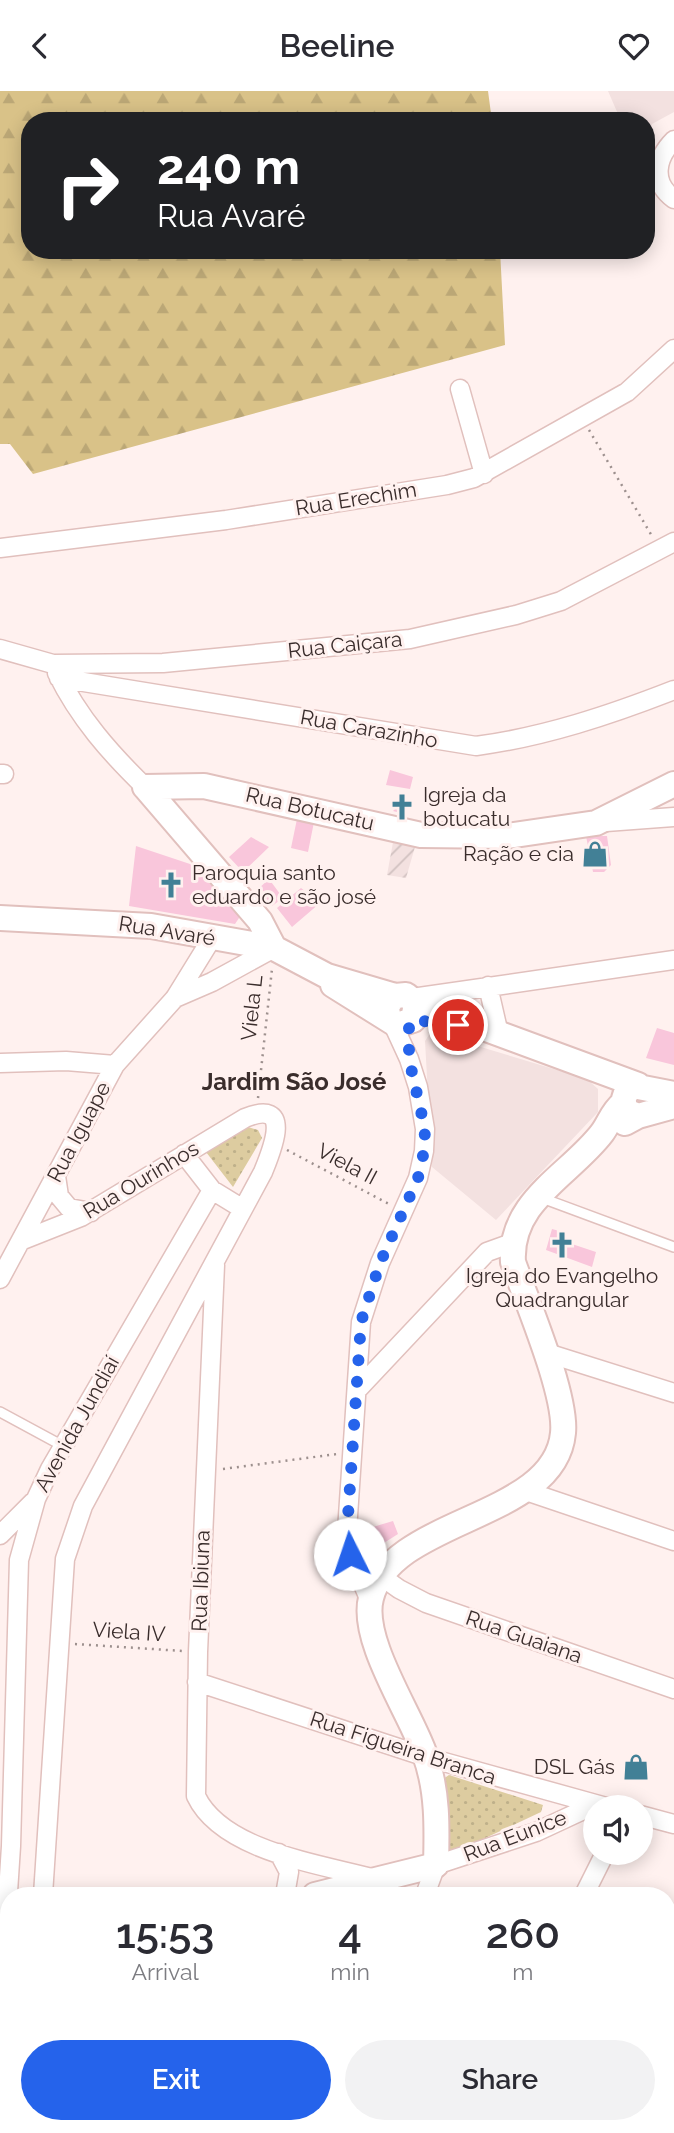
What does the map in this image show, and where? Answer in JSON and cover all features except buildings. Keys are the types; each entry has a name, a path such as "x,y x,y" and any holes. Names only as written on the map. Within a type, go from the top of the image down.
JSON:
{"main road":[{"name":"Rua Botucatu","path":"145,787 172,784 215,788 421,835 508,836 596,823 674,784"},
{"path":"145,787 260,921 274,948"},
{"name":"Rua Avaré","path":"0,918 115,922 274,948 403,1012 488,1030 584,1066 636,1100"},
{"path":"345,1887 436,1865 435,1801 426,1757 373,1641 370,1607 378,1575 398,1557 526,1491 553,1461 563,1436 560,1399 513,1262 512,1243 520,1221 537,1196 636,1100 674,1094"},
{"path":"636,1100 674,1106"}],"street":[{"path":"674,140 663,151 657,166 660,181 674,199"},
{"name":"Rua Erechim","path":"0,548 226,520 447,485 484,474 627,392 674,349"},
{"path":"460,389 484,474"},
{"name":"Rua Caiçara","path":"0,649 56,671 410,639 516,615 561,601 667,546"},
{"path":"56,671 88,726 110,753 145,787"},
{"name":"Rua Carazinho","path":"56,671 475,746 523,740 674,691"},
{"path":"596,823 674,817"},
{"name":"Rua Iguape","path":"0,1279 115,1065 175,998 212,938"},
{"name":"Rua Iguape","path":"175,998 212,982 274,948"},
{"path":"370,1607 350,1554 347,1531 359,1388 361,1322 380,1263 418,1178 425,1129 409,1059 403,1012 488,986 674,960"},
{"path":"488,986 488,1030"},
{"path":"0,1063 66,1061 115,1065"},
{"path":"257,1113 271,1116 275,1122 274,1143"},
{"name":"Rua Ourinhos","path":"23,1240 91,1212 184,1154 257,1113"},
{"name":"Avenida Jundiaí","path":"43,1887 57,1643 65,1559 83,1506 243,1209 274,1143"},
{"path":"184,1154 212,1190 243,1209"},
{"path":"56,1177 59,1196 69,1208 91,1212"},
{"name":"Avenida Jundiaí","path":"4,1887 7,1710 19,1560 36,1499 63,1446 212,1190"},
{"path":"359,1388 487,1252 512,1243"},
{"name":"Rua Ibiuna","path":"215,1260 198,1652 194,1777 196,1795 203,1811 232,1833 279,1853 375,1879"},
{"path":"544,1352 674,1394"},
{"path":"526,1491 674,1541"},
{"path":"19,1560 0,1537 36,1499"},
{"name":"Rua Guaiana","path":"350,1554 378,1575 426,1603 674,1689"},
{"name":"Rua Figueira Branca","path":"197,1682 426,1757 583,1801"},
{"name":"Rua Eunice","path":"436,1865 583,1813"},
{"path":"653,1818 674,1824"},
{"path":"279,1853 289,1872 286,1887"},
{"path":"428,1887 436,1865"},
{"path":"588,1887 599,1865"}],"lane":[{"path":"537,1196 674,1247"},
{"path":"0,1412 63,1446"}],"path":[{"path":"582,418 667,546"},
{"name":"Viela L","path":"257,1113 274,948"},
{"name":"Viela II","path":"274,1143 404,1213"},
{"path":"205,1472 352,1452"},
{"name":"Viela IV","path":"57,1643 198,1652"}],"shaded area":[{"path":"608,91 674,91 674,112 655,122 655,112 617,112"},
{"path":"394,837 417,840 406,878 387,875"},
{"path":"431,1032 587,1079 598,1089 598,1112 496,1220 432,1167 425,1041"},
{"path":"248,1127 258,1130 262,1138 233,1187 206,1152"},
{"path":"449,1775 543,1805 541,1812 449,1855 443,1849 440,1781"}],"green space":[{"path":"0,91 488,91 491,112 21,112 21,259 500,259 505,345 33,474 10,444 0,444"}],"place":[{"name":"Igreja da botucatu","path":"402,807"},
{"name":"Ração e cia","path":"595,854"},
{"name":"Paroquia santo eduardo e são josé","path":"171,885"},
{"name":"Igreja do Evangelho Quadrangular","path":"562,1245"},
{"name":"DSL Gás","path":"636,1767"}],"district":[{"name":"Jardim São José","path":"294,1082"}],"route":[{"path":"350,1554 347,1531 359,1388 361,1322 380,1263 418,1178 424,1151 423,1111 409,1059 409,1024 414,1020 458,1025"}]}
